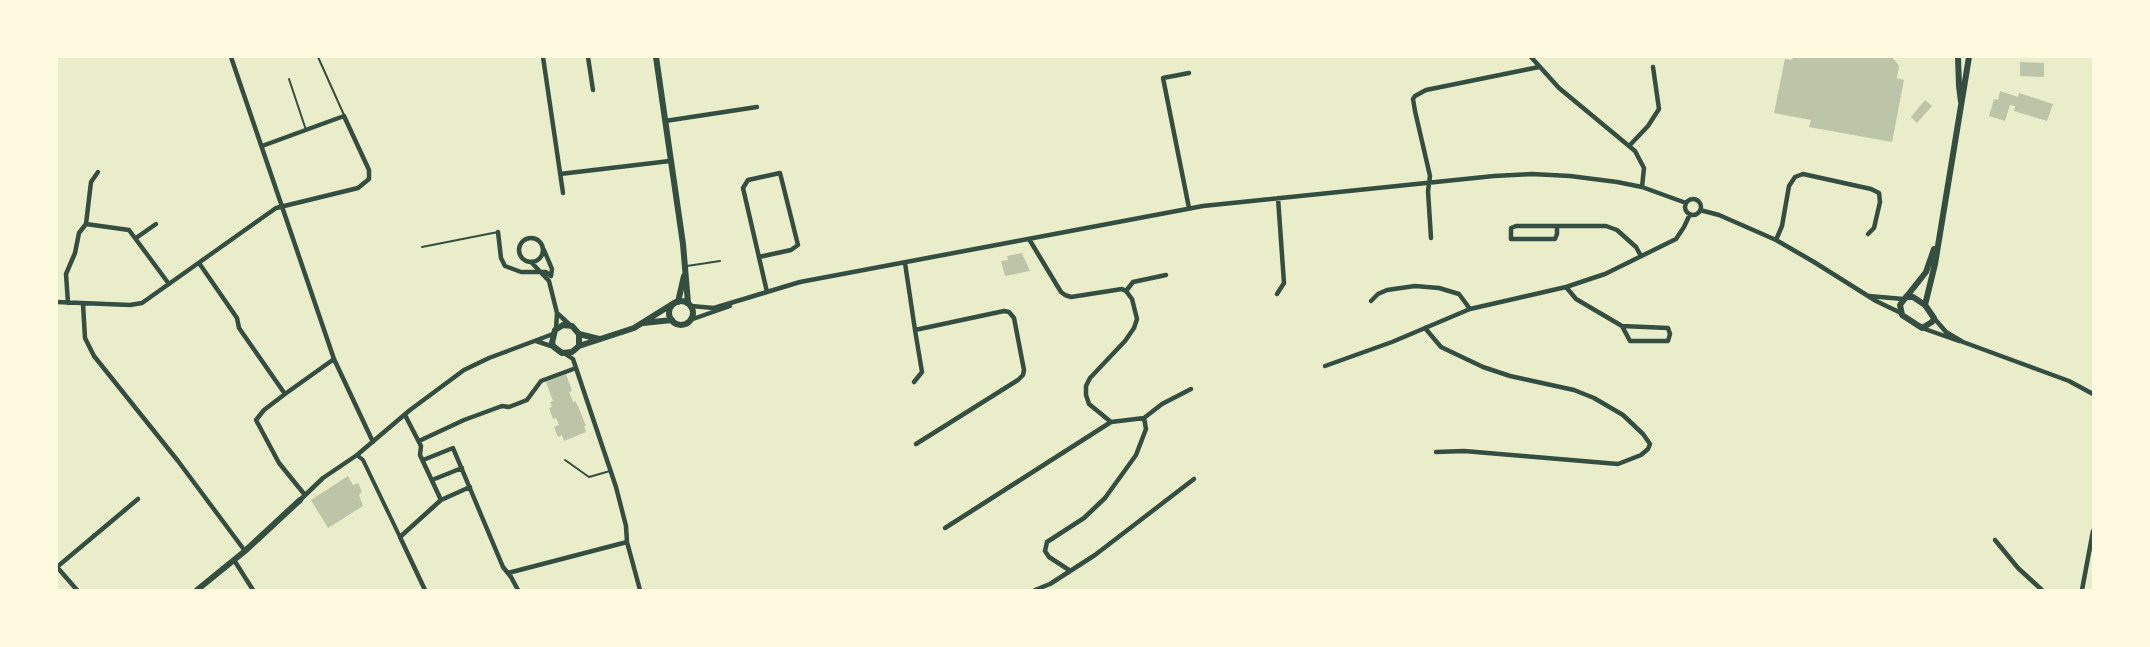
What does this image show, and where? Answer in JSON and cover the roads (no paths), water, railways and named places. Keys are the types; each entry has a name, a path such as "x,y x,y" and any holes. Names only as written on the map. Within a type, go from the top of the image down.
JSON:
{"street":[{"path":"231,57 334,359 373,442"},
{"path":"543,57 563,193"},
{"path":"588,57 593,90"},
{"path":"656,57 669,161 683,244 689,305 693,313 690,320"},
{"path":"1531,57 1559,88 1630,145 1644,168 1642,187"},
{"path":"1958,57 1962,102"},
{"path":"1925,305 1935,264 1969,57"},
{"path":"1431,238 1428,191 1430,176 1413,99 1416,94 1425,90 1539,67"},
{"path":"1630,145 1648,126 1659,109 1653,67"},
{"path":"1189,74 1163,78 1189,208"},
{"path":"665,121 757,107"},
{"path":"57,302 138,304 146,301 268,213 282,206 358,188 369,179 369,170 344,116 262,146"},
{"path":"560,174 669,161"},
{"path":"68,303 66,274 75,254 79,233 86,224 91,182 98,172"},
{"path":"759,258 791,250 798,245 780,173 748,180 743,188 759,258 767,292"},
{"path":"642,323 672,320 681,324 743,300 800,282 905,264 1189,208 1532,174 1570,176 1642,187 1686,203"},
{"path":"1776,240 1782,226 1789,186 1795,177 1803,174 1876,191 1881,198 1874,228 1868,234"},
{"path":"1277,294 1284,284 1278,198"},
{"path":"1690,214 1685,209 1686,203 1691,199 1700,203 1700,210"},
{"path":"1690,214 1695,214 1700,210"},
{"path":"1700,210 1719,215 1776,240 1901,313 1917,327 2069,381 2093,394"},
{"path":"1325,366 1470,309 1566,287 1605,274 1676,239 1690,214"},
{"path":"86,224 129,230 169,284"},
{"path":"136,238 156,224"},
{"path":"1557,226 1555,239 1510,239 1511,228 1516,226 1557,226 1611,227 1636,248 1641,256"},
{"path":"498,232 501,258 505,266 521,272 542,272"},
{"path":"550,279 531,262 524,260 519,253 522,242 528,238 536,238 542,243 552,269 550,279 557,313 552,338 554,347"},
{"path":"1029,239 1065,295 1071,297 1117,289 1126,291 1132,299 1137,319 1134,328 1125,341 1089,378 1086,386 1089,404 1111,422"},
{"path":"1901,313 1900,305 1926,272 1938,239"},
{"path":"531,262 541,257 544,250"},
{"path":"198,262 237,318 239,328 285,394"},
{"path":"905,264 922,372 914,381"},
{"path":"672,320 669,311 676,302 684,270"},
{"path":"1126,291 1136,281 1166,275"},
{"path":"1371,301 1378,294 1387,290 1409,286 1439,288 1458,294 1470,309"},
{"path":"1566,287 1576,299 1622,326 1668,328 1670,334 1668,341 1630,341 1622,326"},
{"path":"1867,295 1882,298 1913,297 1925,305 1946,332 1963,342"},
{"path":"564,353 629,330 676,302 709,308 743,300"},
{"path":"83,304 85,338 94,356 178,461 244,551"},
{"path":"915,330 1004,311 1009,312 1014,318 1023,370 1023,375 1018,380 916,444"},
{"path":"557,313 579,334 578,348 573,359"},
{"path":"1922,328 1930,324 1934,318"},
{"path":"197,590 234,560 323,478 357,455 464,370 536,341 563,325 570,325"},
{"path":"1425,328 1441,347 1483,367 1510,376 1574,390 1594,398 1623,415 1650,444 1641,455 1618,464 1464,451 1436,452"},
{"path":"579,334 599,339"},
{"path":"536,341 554,347 573,359 616,487 640,590"},
{"path":"302,497 256,423 257,416 334,359"},
{"path":"419,441 483,413 527,400 542,381 576,368"},
{"path":"945,528 1111,422 1144,419 1162,404 1191,389"},
{"path":"405,415 419,441 423,460 441,500"},
{"path":"1069,570 1049,558 1045,551 1047,542 1084,518 1105,498 1136,455 1146,429 1144,419"},
{"path":"423,460 453,448 502,567 518,590"},
{"path":"357,455 363,460 425,590"},
{"path":"432,480 462,468"},
{"path":"1035,590 1050,584 1095,555 1194,478"},
{"path":"400,537 441,500 470,487"},
{"path":"77,590 57,567 138,499"},
{"path":"2082,590 2093,531"},
{"path":"1995,540 2018,568 2042,590"},
{"path":"507,573 627,542"},
{"path":"234,560 253,590"}],"lane":[{"path":"318,57 344,116"},
{"path":"290,79 306,130"},
{"path":"422,247 498,232"},
{"path":"684,270 720,261"},
{"path":"565,460 590,477 610,471"}]}
